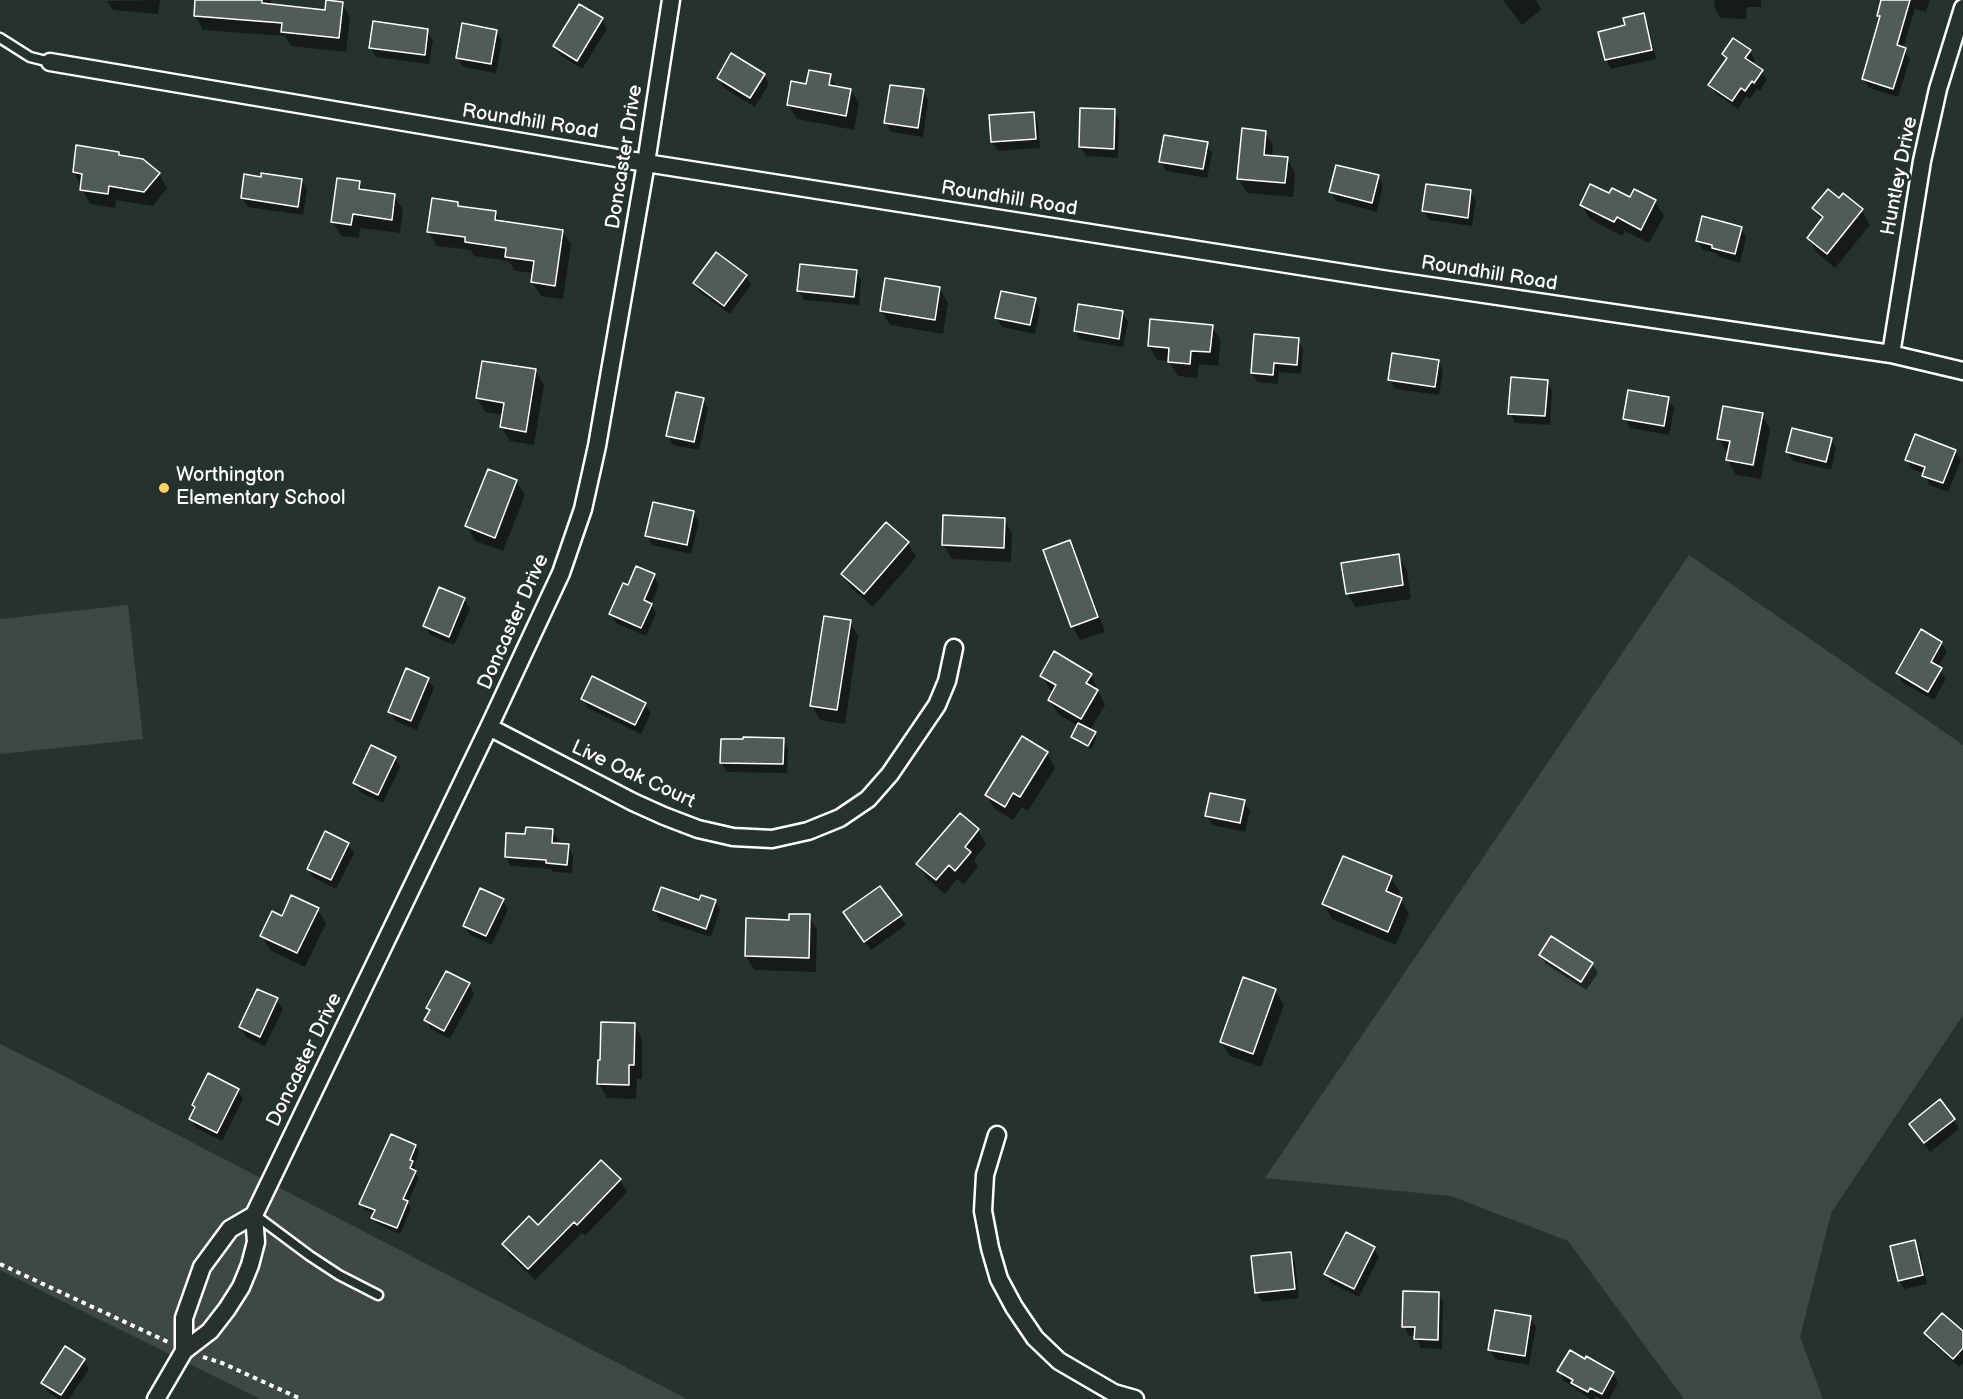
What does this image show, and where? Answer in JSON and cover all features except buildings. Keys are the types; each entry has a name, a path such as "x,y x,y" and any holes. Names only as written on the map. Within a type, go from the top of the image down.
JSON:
{"street":[{"name":"Doncaster Drive","path":"184,1351 210,1331 227,1310 241,1287 256,1242 254,1215 561,573 583,509 597,446 646,163 671,0"},
{"name":"Huntley Drive","path":"1891,354 1922,161 1938,89 1963,8"},
{"name":"Roundhill Road","path":"50,62 646,163 1405,282 1891,354 1963,371"},
{"name":"Live Oak Court","path":"489,727 664,816 698,829 733,837 772,838 808,831 840,818 867,799 890,774 937,705 947,681 954,648"},
{"path":"997,1136 985,1175 983,1210 999,1279 1035,1338 1059,1361 1114,1393 1135,1399"},
{"path":"156,1399 184,1351 184,1318 202,1267 230,1229 254,1215"}],"lane":[{"path":"0,38 30,57 50,62"},
{"path":"254,1215 310,1256 378,1295"}],"path":[{"path":"0,1264 105,1314 138,1327 184,1351 222,1363 301,1399"}],"shaded area":[{"path":"1689,555 1963,745 1963,1015 1831,1213 1800,1337 1823,1399 1684,1399 1568,1241 1451,1196 1265,1178"},
{"path":"128,605 143,739 0,754 0,619"},
{"path":"0,1044 687,1399 260,1399 0,1270"}],"place":[{"name":"Worthington Elementary School","path":"164,488"}]}
